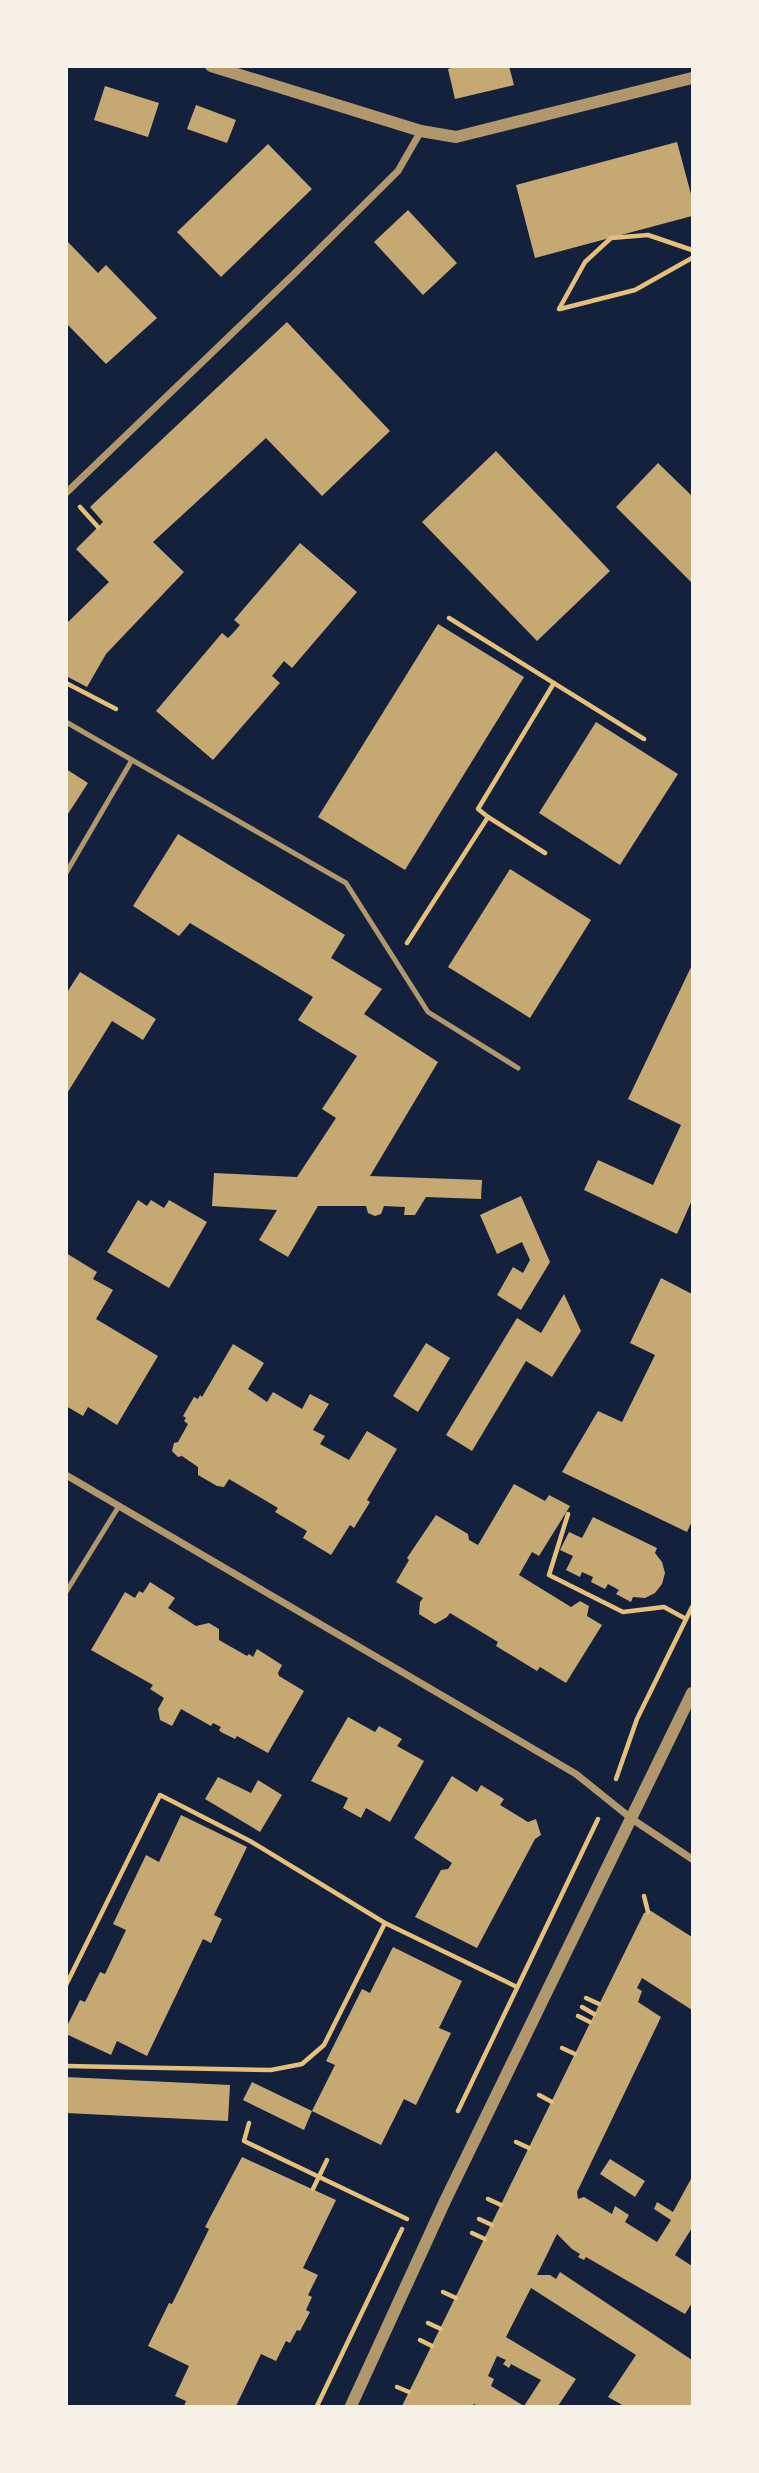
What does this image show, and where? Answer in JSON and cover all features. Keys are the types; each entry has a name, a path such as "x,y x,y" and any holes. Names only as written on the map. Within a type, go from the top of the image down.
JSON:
{"street":[{"path":"211,66 421,131 456,137 692,78"},
{"path":"66,493 295,274 398,171 421,131"},
{"path":"66,1475 576,1774 632,1819 692,1859"},
{"path":"351,2406 445,2202 692,1693"}],"lane":[{"path":"66,722 346,883 428,1012 518,1068"},
{"path":"66,873 132,760"},
{"path":"66,1592 119,1506"}],"path":[{"path":"692,250 648,235 611,237 585,262 559,309 635,290 692,258"},
{"path":"449,618 645,739"},
{"path":"545,853 478,809 555,683"},
{"path":"66,684 116,709"},
{"path":"396,961 488,817"},
{"path":"568,1514 549,1575 623,1612 664,1607 686,1619"},
{"path":"622,1763 637,1719 692,1607"},
{"path":"66,1984 160,1795 250,1841 385,1923 517,1987"},
{"path":"644,1896 648,1912"},
{"path":"66,2066 271,2070 302,2064 324,2045 385,1923"},
{"path":"586,1998 599,2004"},
{"path":"582,2007 594,2014"},
{"path":"578,2016 590,2022"},
{"path":"562,2048 575,2054"},
{"path":"539,2095 552,2102"},
{"path":"249,2123 244,2141 407,2219"},
{"path":"516,2142 529,2148"},
{"path":"313,2189 327,2160"},
{"path":"488,2199 501,2205"},
{"path":"479,2219 492,2225"},
{"path":"472,2233 485,2239"},
{"path":"443,2292 456,2298"},
{"path":"428,2323 441,2329"},
{"path":"420,2340 432,2346"},
{"path":"397,2387 409,2392"}],"building":[{"path":"457,66 509,66 514,85 455,99 448,69"},
{"path":"105,86 159,103 148,137 94,120"},
{"path":"196,105 236,120 227,143 187,129"},
{"path":"677,142 692,198 692,216 535,258 516,185"},
{"path":"268,144 312,189 221,277 177,232"},
{"path":"408,210 457,263 423,295 374,242"},
{"path":"66,240 98,273 106,265 157,318 106,364 66,323"},
{"path":"287,322 390,431 322,496 266,438 153,542 184,572 106,654 87,687 66,676 66,624 109,582 76,549 103,522 90,507"},
{"path":"496,451 610,571 537,641 422,522"},
{"path":"658,463 692,496 692,583 616,507"},
{"path":"300,543 357,592 292,668 284,661 272,676 280,683 213,760 156,711 222,633 228,638 240,625 234,620"},
{"path":"438,624 524,677 405,870 318,817"},
{"path":"596,722 678,774 620,865 539,813"},
{"path":"66,769 88,783 66,817"},
{"path":"178,834 345,935 331,958 382,989 364,1014 438,1062 370,1176 482,1180 481,1199 426,1197 415,1215 404,1215 405,1207 384,1206 381,1214 375,1216 368,1213 366,1206 318,1206 288,1257 259,1240 277,1210 212,1206 214,1173 297,1177 336,1118 322,1109 357,1056 298,1020 313,997 190,923 179,936 133,906"},
{"path":"510,869 591,920 530,1018 448,967"},
{"path":"692,965 692,1200 677,1234 584,1190 598,1160 653,1185 681,1125 628,1099"},
{"path":"80,972 156,1019 143,1040 112,1021 66,1095 66,994"},
{"path":"521,1196 550,1262 521,1310 497,1295 513,1267 523,1273 530,1260 522,1242 497,1254 480,1215"},
{"path":"138,1200 147,1206 151,1200 164,1208 169,1200 207,1222 169,1288 107,1252"},
{"path":"66,1253 97,1272 93,1279 113,1290 96,1319 158,1356 117,1425 88,1407 83,1416 66,1406"},
{"path":"661,1278 692,1294 692,1521 687,1532 562,1472 598,1411 622,1422 655,1355 630,1343"},
{"path":"564,1294 581,1331 552,1377 526,1361 472,1451 446,1435 517,1318 541,1333"},
{"path":"426,1343 450,1358 418,1412 393,1396"},
{"path":"233,1344 264,1363 248,1389 267,1402 273,1392 302,1409 310,1394 329,1404 313,1430 325,1436 320,1444 349,1460 367,1431 397,1449 354,1528 350,1525 331,1555 303,1538 307,1531 275,1512 278,1508 229,1479 224,1487 217,1486 198,1475 198,1467 172,1451 174,1443 178,1442 188,1424 183,1416 194,1397 202,1397"},
{"path":"514,1484 545,1501 549,1495 570,1506 539,1556 532,1552 519,1575 571,1607 580,1601 589,1606 587,1616 602,1625 566,1683 540,1667 537,1671 496,1646 498,1642 450,1613 435,1624 419,1614 423,1598 396,1582 409,1560 407,1558 436,1515 468,1534 469,1540 478,1545"},
{"path":"593,1517 657,1548 655,1553 662,1562 665,1573 662,1584 655,1593 645,1598 633,1597 631,1602 616,1594 619,1590 608,1584 605,1589 591,1582 593,1577 582,1572 580,1577 566,1570 573,1556 560,1550 569,1532 582,1538"},
{"path":"150,1582 175,1598 168,1608 196,1626 209,1623 219,1629 219,1640 247,1656 249,1654 253,1657 257,1649 282,1665 279,1676 304,1691 268,1753 237,1736 235,1739 221,1732 221,1727 213,1723 211,1726 181,1709 172,1726 160,1720 158,1709 164,1698 150,1689 153,1685 91,1650 125,1592 135,1598 139,1591 143,1593"},
{"path":"348,1717 375,1732 379,1726 402,1739 397,1746 424,1761 390,1822 366,1808 361,1818 343,1808 348,1798 311,1781"},
{"path":"452,1776 477,1792 481,1785 504,1799 500,1805 528,1822 536,1819 541,1835 535,1839 477,1948 415,1917 441,1870 448,1869 452,1863 414,1838"},
{"path":"218,1777 251,1793 258,1780 282,1795 260,1832 205,1799"},
{"path":"181,1815 247,1847 214,1915 222,1919 211,1943 203,1939 147,2056 117,2041 111,2055 66,2034 66,2028 80,2000 85,2002 100,1972 105,1974 126,1930 113,1924 146,1855 159,1862"},
{"path":"651,1911 692,1937 692,2010 642,1978 637,1988 642,1991 638,2002 661,2017 577,2192 578,2199 584,2197 612,2214 615,2206 629,2215 625,2222 657,2242 671,2220 654,2209 657,2202 673,2212 692,2177 692,2228 675,2255 692,2266 692,2303 685,2314 586,2257 584,2260 578,2257 580,2254 557,2234 537,2275 550,2275 556,2279 560,2272 692,2360 692,2406 624,2406 608,2397 636,2355 531,2288 506,2337 576,2379 558,2406 524,2406 478,2406 474,2404 402,2406 644,1913","holes":["497,2356 506,2360 503,2364 509,2368 511,2364 541,2380 524,2406 491,2386 494,2379 488,2376"]},
{"path":"393,1947 462,1981 439,2028 451,2033 416,2105 404,2099 381,2145 312,2111 335,2065 326,2061 362,1989 370,1993"},
{"path":"66,2077 230,2085 228,2121 66,2113"},
{"path":"252,2082 312,2111 304,2130 243,2100"},
{"path":"242,2157 336,2200 303,2268 318,2275 308,2295 312,2297 306,2310 310,2312 300,2331 297,2330 290,2343 286,2341 276,2361 261,2354 236,2406 184,2406 186,2401 175,2396 189,2366 148,2346 169,2303 172,2304 209,2229 205,2227"},
{"path":"610,2159 645,2181 635,2197 600,2174"}]}
